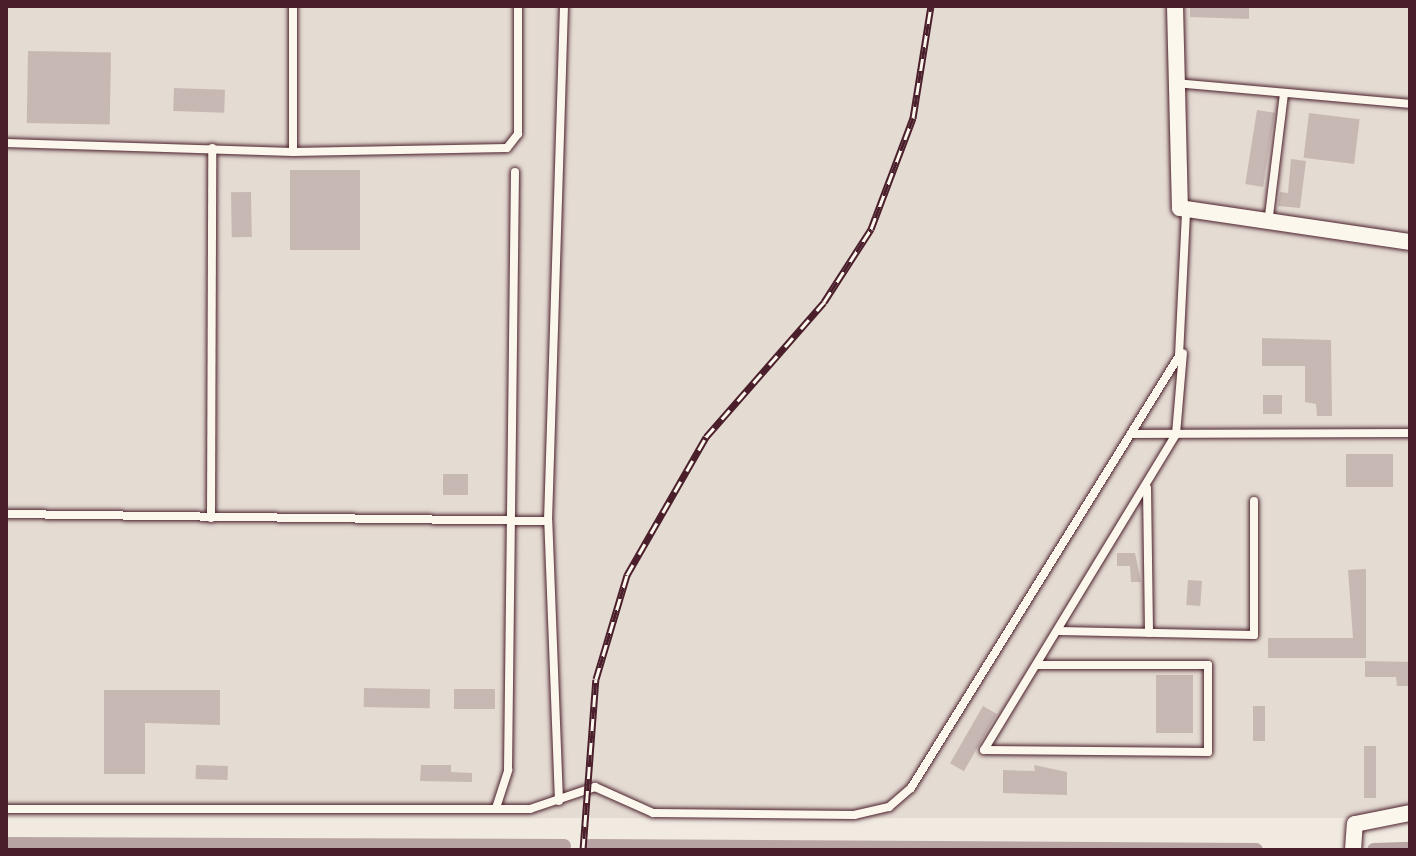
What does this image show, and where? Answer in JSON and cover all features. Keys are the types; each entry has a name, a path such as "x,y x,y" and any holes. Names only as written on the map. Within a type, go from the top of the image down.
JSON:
{"street":[{"path":"1175,6 1175,189 1186,213 1410,242"},
{"path":"1353,845 1355,824 1370,815 1410,813"}],"lane":[{"path":"293,6 293,152"},
{"path":"6,143 293,152 515,145 518,6"},
{"path":"559,801 548,521 564,6"},
{"path":"1175,83 1410,104"},
{"path":"1268,224 1284,93"},
{"path":"211,518 212,148"},
{"path":"496,808 508,770 515,172"},
{"path":"1038,665 1208,665 1208,752 986,753 1038,665 1147,487 1176,434 1185,337 1186,213"},
{"path":"6,809 496,808 559,801 595,787 653,813 854,815 889,807 911,788 1131,434 1185,337"},
{"path":"1131,434 1410,433"},
{"path":"1147,487 1149,633"},
{"path":"1059,631 1254,635 1254,501"},
{"path":"6,514 548,521"}],"shaded area":[{"path":"6,6 1410,6 1410,818 6,818"}],"building":[{"path":"1190,6 1249,6 1249,19 1190,17"},
{"path":"28,51 111,52 110,124 27,123"},
{"path":"174,88 225,90 224,113 173,111"},
{"path":"1257,110 1275,113 1263,187 1245,184"},
{"path":"1309,113 1360,119 1354,164 1304,158"},
{"path":"1291,159 1306,161 1300,208 1278,206 1280,192 1288,193"},
{"path":"290,170 360,170 360,250 290,250"},
{"path":"231,192 251,192 252,237 232,237"},
{"path":"1262,338 1331,340 1332,416 1317,416 1316,404 1305,402 1305,366 1262,366"},
{"path":"1263,395 1282,395 1282,414 1263,414"},
{"path":"1346,454 1393,454 1393,487 1346,487"},
{"path":"443,474 468,474 468,495 443,495"},
{"path":"1117,553 1135,553 1141,582 1131,582 1130,566 1117,566"},
{"path":"1366,569 1366,658 1268,658 1268,638 1353,638 1348,570"},
{"path":"1188,580 1202,581 1200,606 1186,605"},
{"path":"1365,661 1410,662 1410,686 1397,686 1396,677 1365,677"},
{"path":"1156,675 1193,675 1193,733 1156,733"},
{"path":"364,688 430,689 430,708 364,707"},
{"path":"454,689 495,689 495,709 454,709"},
{"path":"104,690 220,690 220,725 145,723 145,774 104,774"},
{"path":"983,706 997,714 964,771 950,763"},
{"path":"1253,706 1265,706 1265,741 1253,741"},
{"path":"1364,746 1376,746 1376,798 1364,798"},
{"path":"196,765 228,766 227,780 196,779"},
{"path":"421,765 451,765 451,772 472,773 472,782 420,781"},
{"path":"1034,765 1067,772 1067,795 1003,793 1003,770 1035,771"}],"waterway":[{"path":"6,844 564,846"},
{"path":"590,846 1256,850"},
{"path":"1374,850 1410,849"}],"railway":[{"path":"583,850 596,679 627,575 706,437 824,302 871,229 913,118 931,6"}]}
